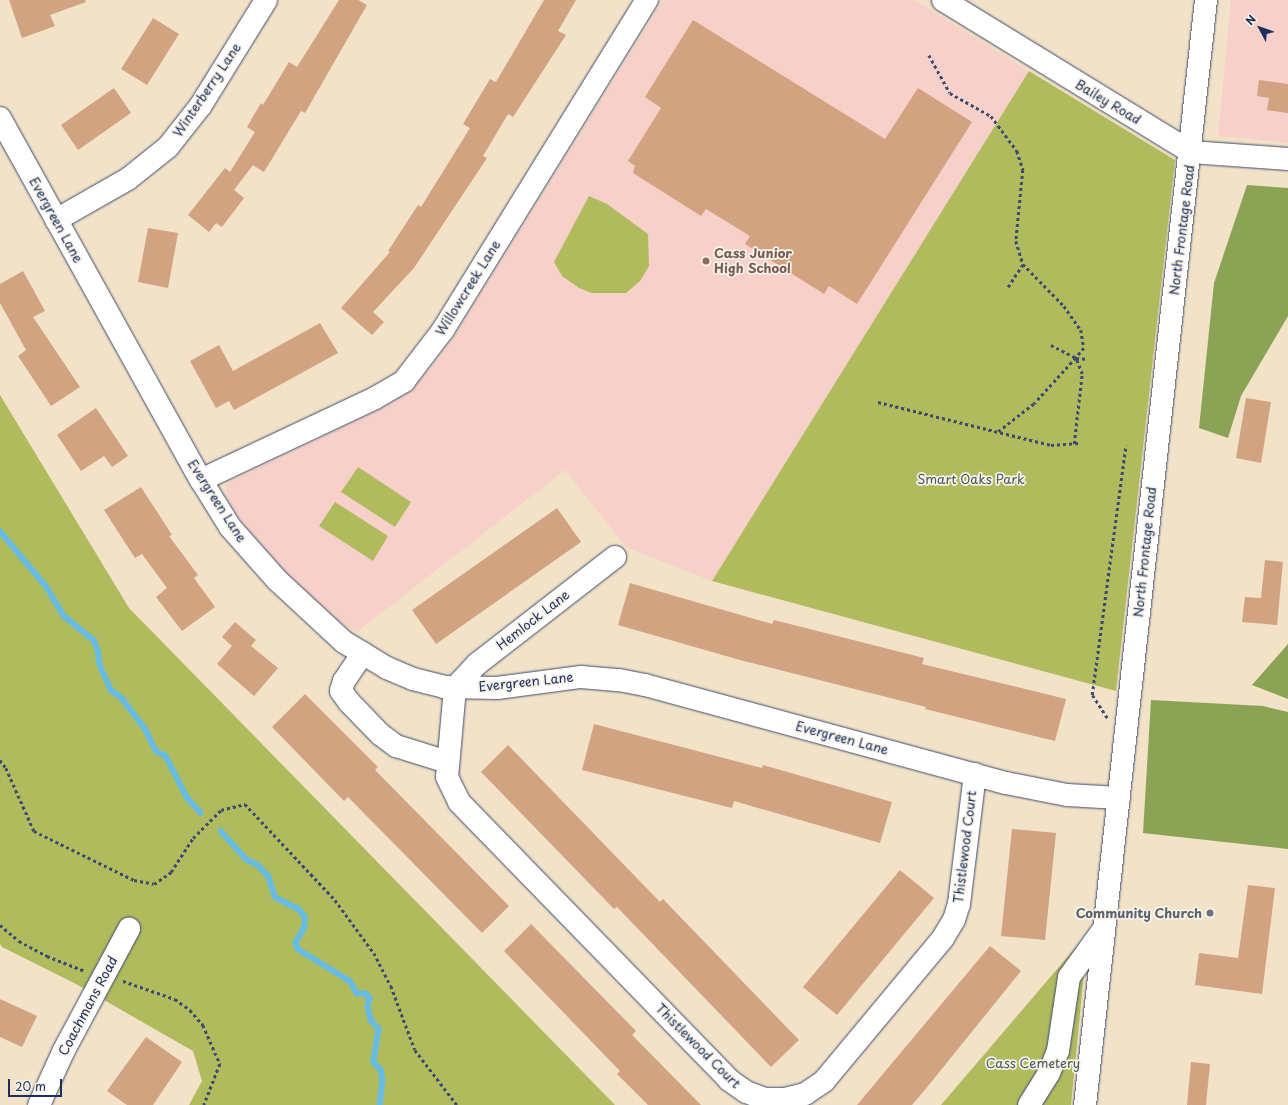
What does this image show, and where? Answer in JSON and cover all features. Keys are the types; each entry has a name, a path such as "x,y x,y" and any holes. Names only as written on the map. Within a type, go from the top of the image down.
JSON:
{"street":[{"name":"Winterberry Lane","path":"56,220 128,179 168,147 201,105 266,0"},
{"name":"Willowcreek Lane","path":"201,480 375,398 404,381 443,330 647,0"},
{"name":"Bailey Road","path":"943,0 1191,152 1288,160"},
{"name":"North Frontage Road","path":"1085,1105 1103,930 1191,152 1206,0"},
{"name":"Evergreen Lane","path":"0,118 201,480 230,527 277,580 344,642 362,653 412,679 455,688 497,688 581,677 645,684 1033,789 1067,795 1119,798"},
{"name":"Hemlock Lane","path":"455,688 477,664 615,557"},
{"path":"362,653 344,681 341,691 348,702 380,734 396,746 447,762"},
{"name":"Thistlewood Court","path":"455,688 447,762 447,777 459,802 729,1080 746,1092 765,1098 785,1099 805,1094 824,1081 943,938 954,920 960,904 975,774"},
{"name":"Coachmans Road","path":"39,1105 102,976 129,930"},
{"path":"1029,1105 1049,1073 1058,1051 1069,977 1103,930"}],"path":[{"path":"929,55 950,93 990,116 1017,151 1022,170 1016,241 1023,264 1064,306 1081,330 1084,348 1076,358 1034,404 998,432"},
{"path":"1008,287 1023,264"},
{"path":"1052,345 1076,358 1088,359"},
{"path":"1074,444 1082,374 1076,358"},
{"path":"878,402 1051,445 1079,443"},
{"path":"1125,742 1092,695 1126,444"},
{"path":"0,760 6,768 34,831 134,880 154,884 170,872 194,838 220,810 245,804 335,900 374,953 391,986 415,1050 456,1105"},
{"path":"0,925 19,941 47,956 102,976 175,999 190,1010 203,1025 220,1064 204,1105"}],"shaded area":[{"name":"Cass Junior High School","path":"663,0 914,0 1029,71 712,581 626,547 565,470 357,632 336,620 299,593 251,535 229,502 226,495 227,483 392,403 431,368 452,340"},
{"path":"1231,0 1288,0 1288,143 1218,136"}],"green space":[{"name":"Smart Oaks Park","path":"1029,71 1175,160 1116,691 712,581"},
{"path":"1247,185 1288,188 1288,316 1241,396 1228,438 1199,428 1214,283"},
{"path":"589,196 607,204 648,234 649,266 640,281 626,293 592,293 579,288 562,276 554,262"},
{"path":"0,395 129,608 615,1105 189,1105 202,1081 193,1051 76,984 2,947 0,944"},
{"path":"358,467 411,502 395,527 341,492"},
{"path":"335,502 388,536 373,561 319,526"},
{"path":"1288,644 1288,699 1252,685"},
{"path":"1151,700 1263,706 1288,712 1288,849 1143,833"},
{"name":"Cass Cemetery","path":"1088,933 1071,1105 941,1105"}],"building":[{"path":"9,0 85,0 86,2 50,15 55,26 22,38"},
{"path":"339,0 358,0 367,5 305,113 301,111 264,172 253,165 234,190 244,198 222,227 216,223 209,232 188,215 225,168 230,172 255,132 247,127 261,103 263,105 289,62 297,67"},
{"path":"544,0 576,0 558,31 566,35 513,117 508,114 483,156 487,158 414,268 373,312 384,322 372,335 341,308 390,252 388,251 418,205 421,207 470,128 463,124 490,79 496,82"},
{"path":"153,18 179,34 147,85 121,69"},
{"path":"693,20 885,139 918,88 972,122 857,304 829,286 824,294 745,244 750,236 706,209 701,216 633,173 635,166 628,161 661,108 645,97"},
{"path":"1259,80 1288,84 1288,113 1267,110 1269,98 1257,96"},
{"path":"114,88 131,113 78,150 61,125"},
{"path":"148,228 178,233 168,288 138,282"},
{"path":"23,271 45,311 33,317 80,387 51,406 18,356 26,350 0,303 0,284"},
{"path":"320,323 338,353 234,410 229,401 216,408 190,361 219,345 233,371"},
{"path":"1246,398 1271,402 1261,463 1236,458"},
{"path":"96,408 128,456 112,467 104,456 81,471 57,435"},
{"path":"141,487 172,535 169,536 198,575 194,578 215,607 182,631 156,597 167,588 142,554 135,558 104,510"},
{"path":"557,508 581,542 436,644 412,610"},
{"path":"1265,560 1283,562 1277,625 1242,622 1245,597 1261,598"},
{"path":"630,583 772,624 774,620 924,658 922,664 1066,699 1055,741 925,709 926,707 740,660 618,625"},
{"path":"235,622 256,640 251,646 278,668 254,696 217,664 232,646 222,637"},
{"path":"305,694 378,767 375,770 509,906 482,933 348,797 344,801 272,727"},
{"path":"594,724 762,768 763,765 892,802 880,843 734,801 732,808 582,770"},
{"path":"508,745 660,902 663,899 799,1040 771,1067 617,907 614,909 481,772"},
{"path":"1012,829 1056,833 1045,940 1001,936"},
{"path":"900,870 934,898 837,1015 803,987"},
{"path":"1248,885 1275,888 1262,994 1195,985 1199,953 1238,958"},
{"path":"531,924 636,1031 632,1035 701,1105 648,1105 617,1074 620,1071 504,951"},
{"path":"990,946 1021,971 928,1086 912,1105 857,1105"},
{"path":"0,999 37,1016 22,1047 0,1037"},
{"path":"146,1037 182,1062 153,1105 127,1105 107,1091"},
{"path":"1191,1062 1210,1064 1206,1105 1187,1105"}],"waterway":[{"path":"0,531 46,586 64,616 94,640 98,650 100,665 111,690 122,698 145,728 156,751 166,756 187,797 201,813"},
{"path":"221,831 246,859 258,865 269,877 275,897 299,909 305,917 305,927 296,943 298,949 350,981 357,993 366,994 370,998 368,1006 371,1020 379,1029 374,1062 381,1070 383,1081 380,1105"}],"place":[{"name":"Cass Junior High School","path":"706,261"},
{"name":"Community Church","path":"1210,913"}]}
